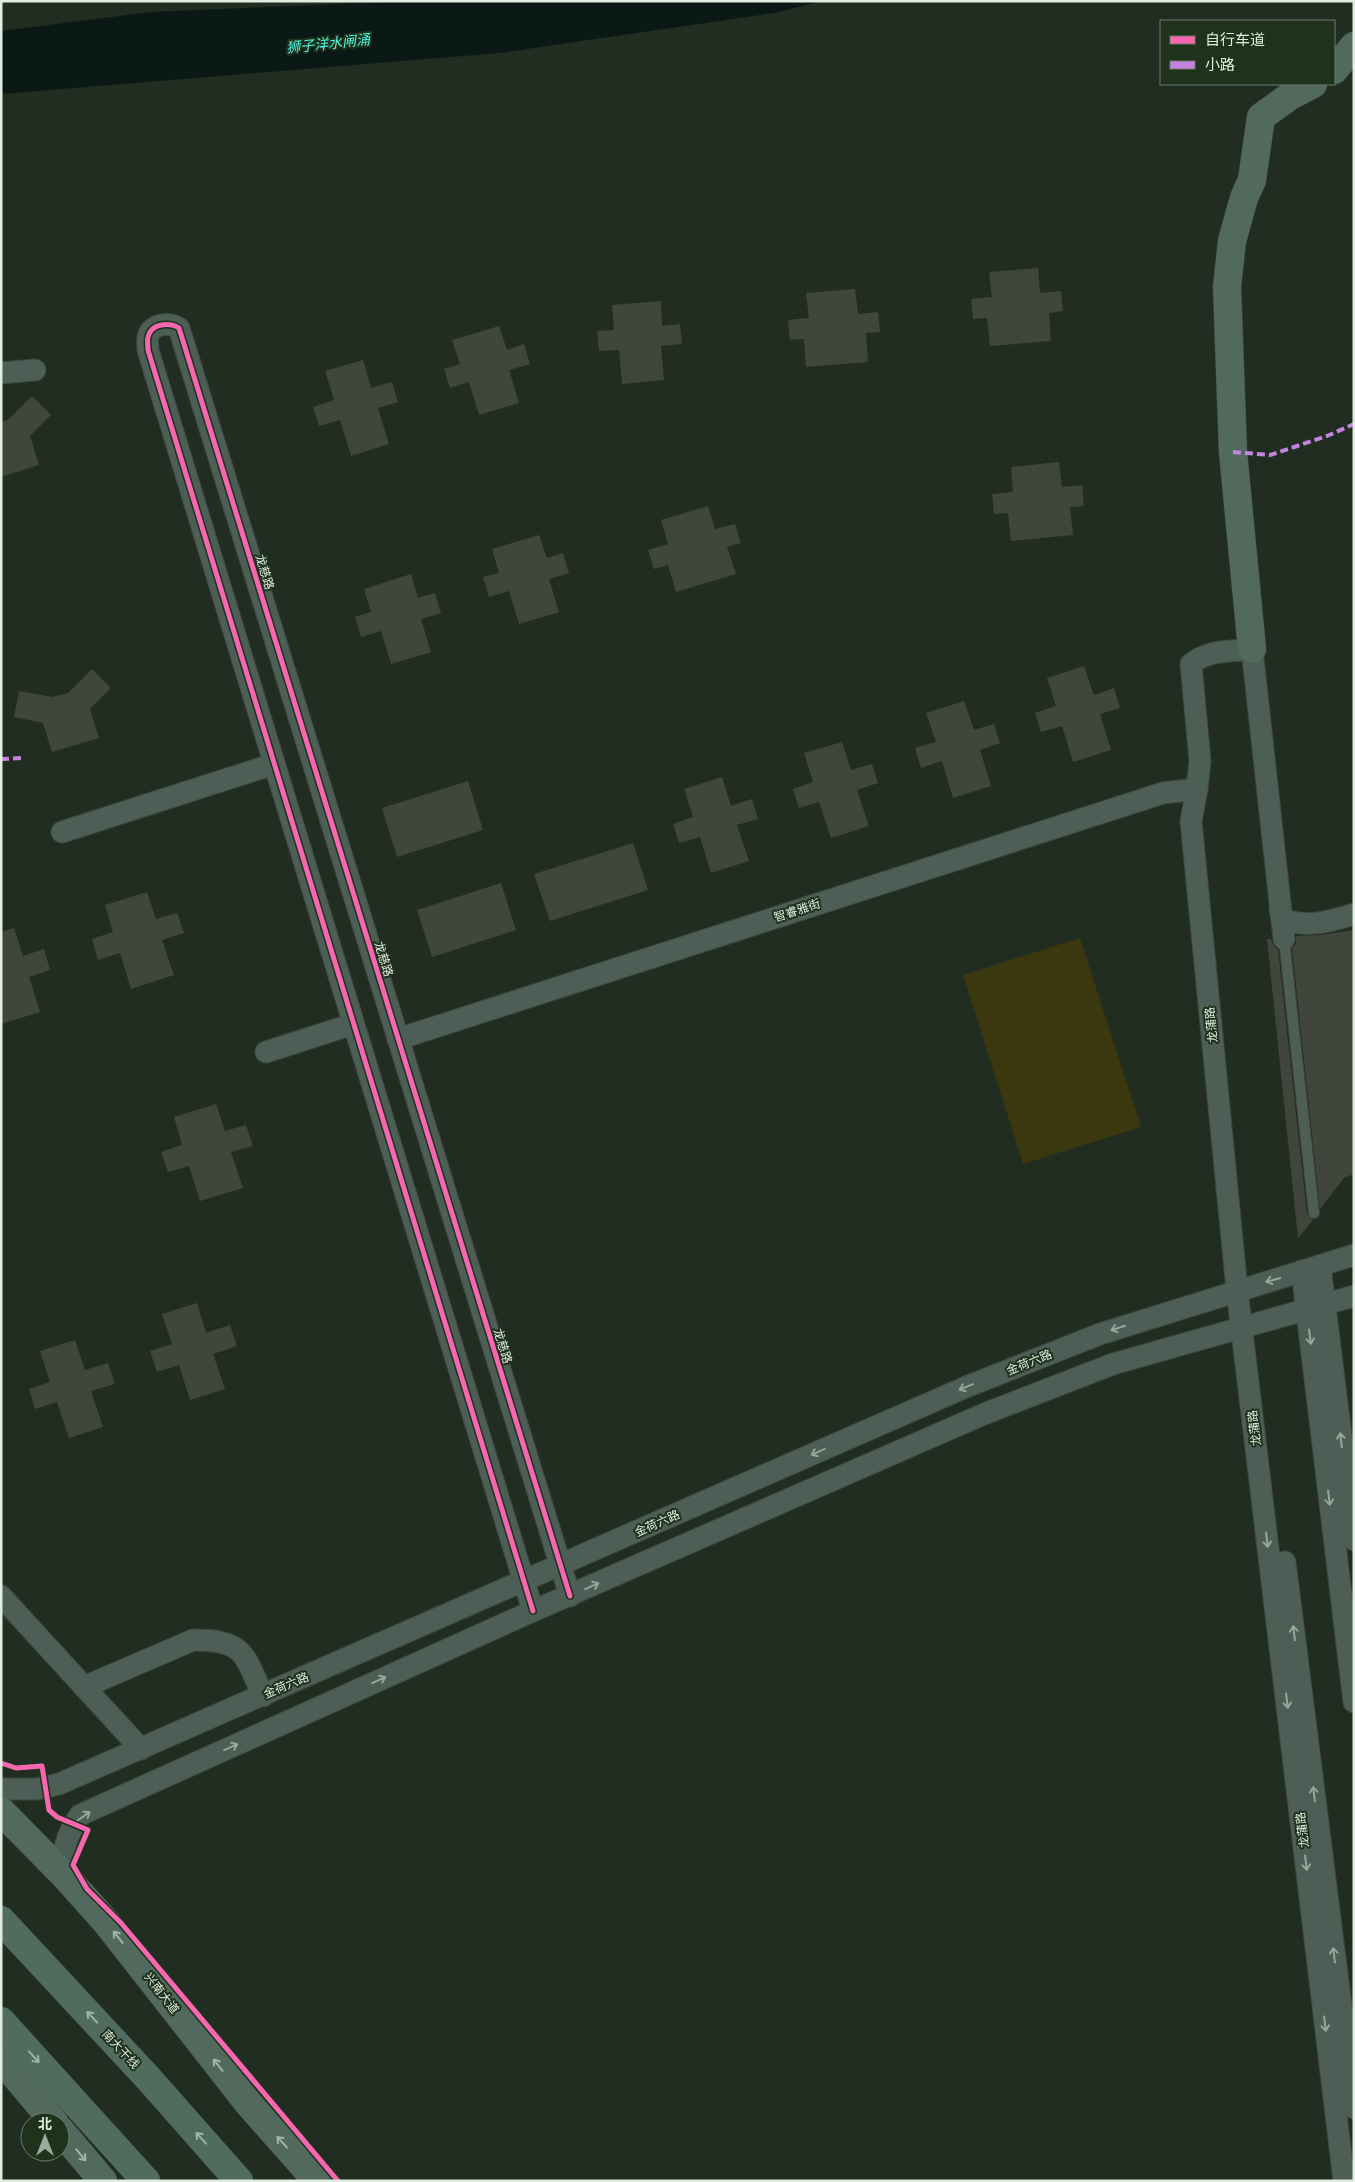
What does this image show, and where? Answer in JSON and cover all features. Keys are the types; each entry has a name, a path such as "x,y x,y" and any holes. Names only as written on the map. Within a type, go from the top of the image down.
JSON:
{"highway":[{"name":"南大干线","path":"1,1920 236,2177"},
{"path":"1,2021 146,2181"}],"street":[{"path":"1335,69 1354,46"},
{"path":"1335,75 1354,73"},
{"path":"1311,85 1290,96 1261,117 1252,180 1244,198 1232,241 1227,287 1233,452 1253,660 1283,929 1294,924 1323,924 1354,914"},
{"name":"龙慈路","path":"274,764 148,350 147,338 152,330 162,325 173,324 179,328 570,1596"},
{"path":"1,373 35,370"},
{"path":"1196,670 1191,664 1200,657 1211,653 1253,660"},
{"name":"龙蒲路","path":"1196,670 1200,761 1191,821 1344,2181"},
{"name":"龙蒲路","path":"1196,670 1198,670 1208,764 1202,821 1244,1288"},
{"path":"62,832 274,764 533,1611"},
{"name":"智睿雅街","path":"398,1039 1163,793 1197,788"},
{"path":"266,1052 353,1024"},
{"name":"金荷六路","path":"1,1789 38,1789 59,1784 523,1583 966,1387 1100,1334 1354,1255"},
{"path":"1310,1268 1354,1540"},
{"path":"64,1875 63,1850 68,1836 80,1815 533,1611 984,1414 1113,1364 1354,1296"},
{"path":"1316,1307 1354,1702"},
{"name":"龙蒲路","path":"1248,1326 1354,2108"},
{"path":"1,1596 141,1749"},
{"path":"84,1687 193,1640 211,1640 228,1643 245,1655 263,1696"},
{"name":"兴南大道","path":"1,1811 64,1875 107,1923 248,2103 316,2180"},
{"path":"1,2059 46,2112"},
{"path":"70,2142 102,2181"}],"lane":[{"path":"1283,929 1314,1213"}],"shaded area":[{"path":"1080,938 1141,1127 1023,1164 963,975"}],"water":[{"name":"狮子洋水闸涌","path":"408,1 822,1 774,13 500,53 1,94 1,31 151,12"}],"building":[{"path":"1038,268 1040,293 1061,291 1063,311 1049,313 1051,341 990,346 987,318 973,319 971,299 992,297 989,272"},
{"path":"855,289 858,314 878,312 880,332 866,333 868,362 806,367 804,339 790,340 788,320 809,318 806,293"},
{"path":"661,301 662,326 680,324 682,344 661,346 664,380 622,384 619,350 599,351 597,331 614,330 612,305"},
{"path":"499,326 507,350 524,344 530,364 509,370 519,403 479,415 469,382 450,388 444,369 460,364 452,340"},
{"path":"363,360 371,388 392,382 398,402 378,408 389,444 351,456 340,420 319,426 313,407 334,400 325,371"},
{"path":"32,396 51,415 30,436 39,465 1,477 1,422 8,420"},
{"path":"1059,462 1062,487 1082,485 1084,506 1070,507 1073,535 1011,541 1008,513 994,514 992,494 1013,492 1011,467"},
{"path":"708,506 715,529 735,524 741,543 727,547 736,574 676,592 668,565 654,569 648,550 668,544 661,520"},
{"path":"539,535 547,558 563,553 569,573 549,579 559,612 519,624 509,591 489,597 483,577 499,573 492,549"},
{"path":"411,574 418,598 435,593 441,613 421,619 431,652 391,664 381,631 361,637 355,617 371,612 364,589"},
{"path":"1084,666 1094,695 1114,688 1120,708 1100,714 1111,750 1073,762 1062,726 1041,732 1035,713 1056,706 1047,678"},
{"path":"92,669 111,688 90,709 99,738 52,752 43,723 14,717 19,691 52,697 68,693"},
{"path":"964,701 974,730 994,724 1000,743 980,750 991,786 953,798 942,761 921,768 915,748 936,742 926,713"},
{"path":"842,742 851,770 872,764 878,783 857,790 869,826 831,838 819,802 799,808 793,789 813,782 804,753"},
{"path":"722,777 731,806 752,799 758,819 737,825 749,861 711,873 700,837 679,843 673,824 693,817 684,789"},
{"path":"468,781 483,830 397,857 382,808"},
{"path":"633,843 648,890 550,921 534,874"},
{"path":"501,883 516,930 432,957 417,910"},
{"path":"147,892 156,919 177,913 184,933 162,940 174,975 131,989 120,953 98,960 92,939 113,932 105,905"},
{"path":"14,928 23,956 44,949 50,970 29,977 40,1012 1,1024 1,932"},
{"path":"1354,930 1354,1174 1344,1178 1320,1209 1292,948 1296,944 1296,936"},
{"path":"1267,939 1271,939 1278,950 1307,1214 1313,1220 1298,1238"},
{"path":"216,1104 225,1131 246,1125 253,1146 231,1152 243,1188 200,1201 189,1166 168,1172 161,1152 182,1145 174,1117"},
{"path":"197,1303 206,1333 230,1325 237,1346 213,1354 225,1389 190,1400 179,1365 157,1372 150,1351 172,1344 162,1314"},
{"path":"75,1340 85,1370 108,1363 115,1384 91,1391 103,1427 69,1438 57,1402 35,1409 29,1389 50,1382 40,1351"}],"marked path":[{"path":"1233,452 1270,455 1327,436 1354,424"},
{"path":"1,759 23,758"}],"cycle path":[{"path":"533,1611 148,350 148,337 150,332 157,326 171,325 179,328 570,1596"},
{"path":"1,1763 16,1768 42,1766 49,1810 57,1817 88,1830 73,1865 87,1889 121,1923 338,2181"}]}
